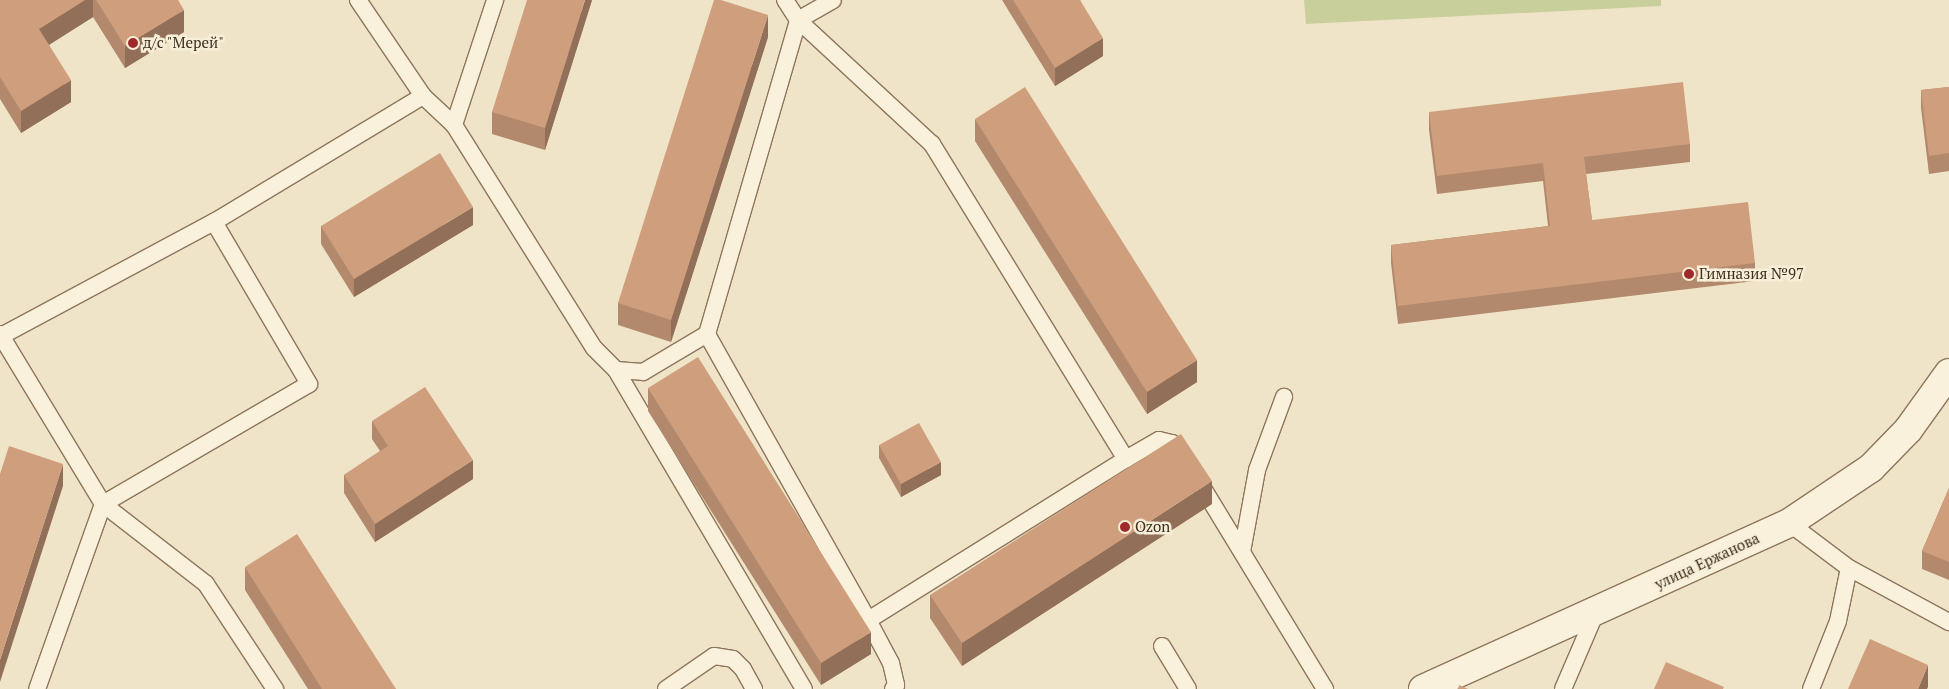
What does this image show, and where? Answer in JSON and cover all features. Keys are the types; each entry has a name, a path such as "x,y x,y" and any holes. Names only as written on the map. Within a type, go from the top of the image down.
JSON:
{"street":[{"name":"улица Ержанова","path":"1423,689 1789,523 1871,468 1908,430 1949,373"}],"lane":[{"path":"358,0 422,96 454,126 594,348 616,370 804,689"},
{"path":"454,126 495,0"},
{"path":"785,0 798,20 932,144 1126,459"},
{"path":"616,370 643,372 707,334 798,20 833,0"},
{"path":"275,689 206,584 103,504 1,335 214,222 422,96"},
{"path":"37,689 103,504 309,384 214,222"},
{"path":"707,334 891,662 896,686 893,689"},
{"path":"1242,552 1256,470 1284,397"},
{"path":"868,620 1159,440 1172,442 1183,456 1324,689"},
{"path":"1789,523 1849,568 1949,622"},
{"path":"1811,689 1838,620 1849,568"},
{"path":"1563,689 1596,612"},
{"path":"1162,646 1188,689"},
{"path":"666,689 714,656 733,659 743,669 754,689"}],"green space":[{"path":"1304,0 1661,0 1661,6 1306,24"}],"building":[{"path":"0,0 85,0 39,29 71,80 21,111 0,77"},
{"path":"96,0 178,0 184,10 125,46"},
{"path":"527,0 585,0 545,128 492,112"},
{"path":"714,0 721,0 768,15 671,320 618,303"},
{"path":"1013,0 1080,0 1103,38 1055,68"},
{"path":"1683,82 1690,144 1584,157 1592,220 1748,202 1755,263 1398,306 1391,245 1550,226 1543,163 1437,176 1429,112"},
{"path":"1025,87 1197,360 1147,392 975,119"},
{"path":"1949,87 1949,153 1929,156 1921,90"},
{"path":"440,153 473,207 354,279 321,226"},
{"path":"698,357 871,632 821,663 648,388"},
{"path":"425,387 473,460 375,524 344,475 388,446 372,421"},
{"path":"919,423 941,462 901,484 879,445"},
{"path":"1181,434 1212,481 962,643 930,595"},
{"path":"9,446 63,464 0,660 0,474"},
{"path":"1949,488 1949,562 1922,551"},
{"path":"297,534 396,689 322,689 245,567"},
{"path":"1870,639 1928,665 1918,689 1848,689"},
{"path":"1666,662 1724,687 1723,689 1654,689"},
{"path":"1459,685 1468,689 1458,689"}],"place":[{"name":"д/с \"Мерей\"","path":"133,43"},
{"name":"Гимназия №97","path":"1689,274"},
{"name":"Ozon","path":"1125,527"}]}
